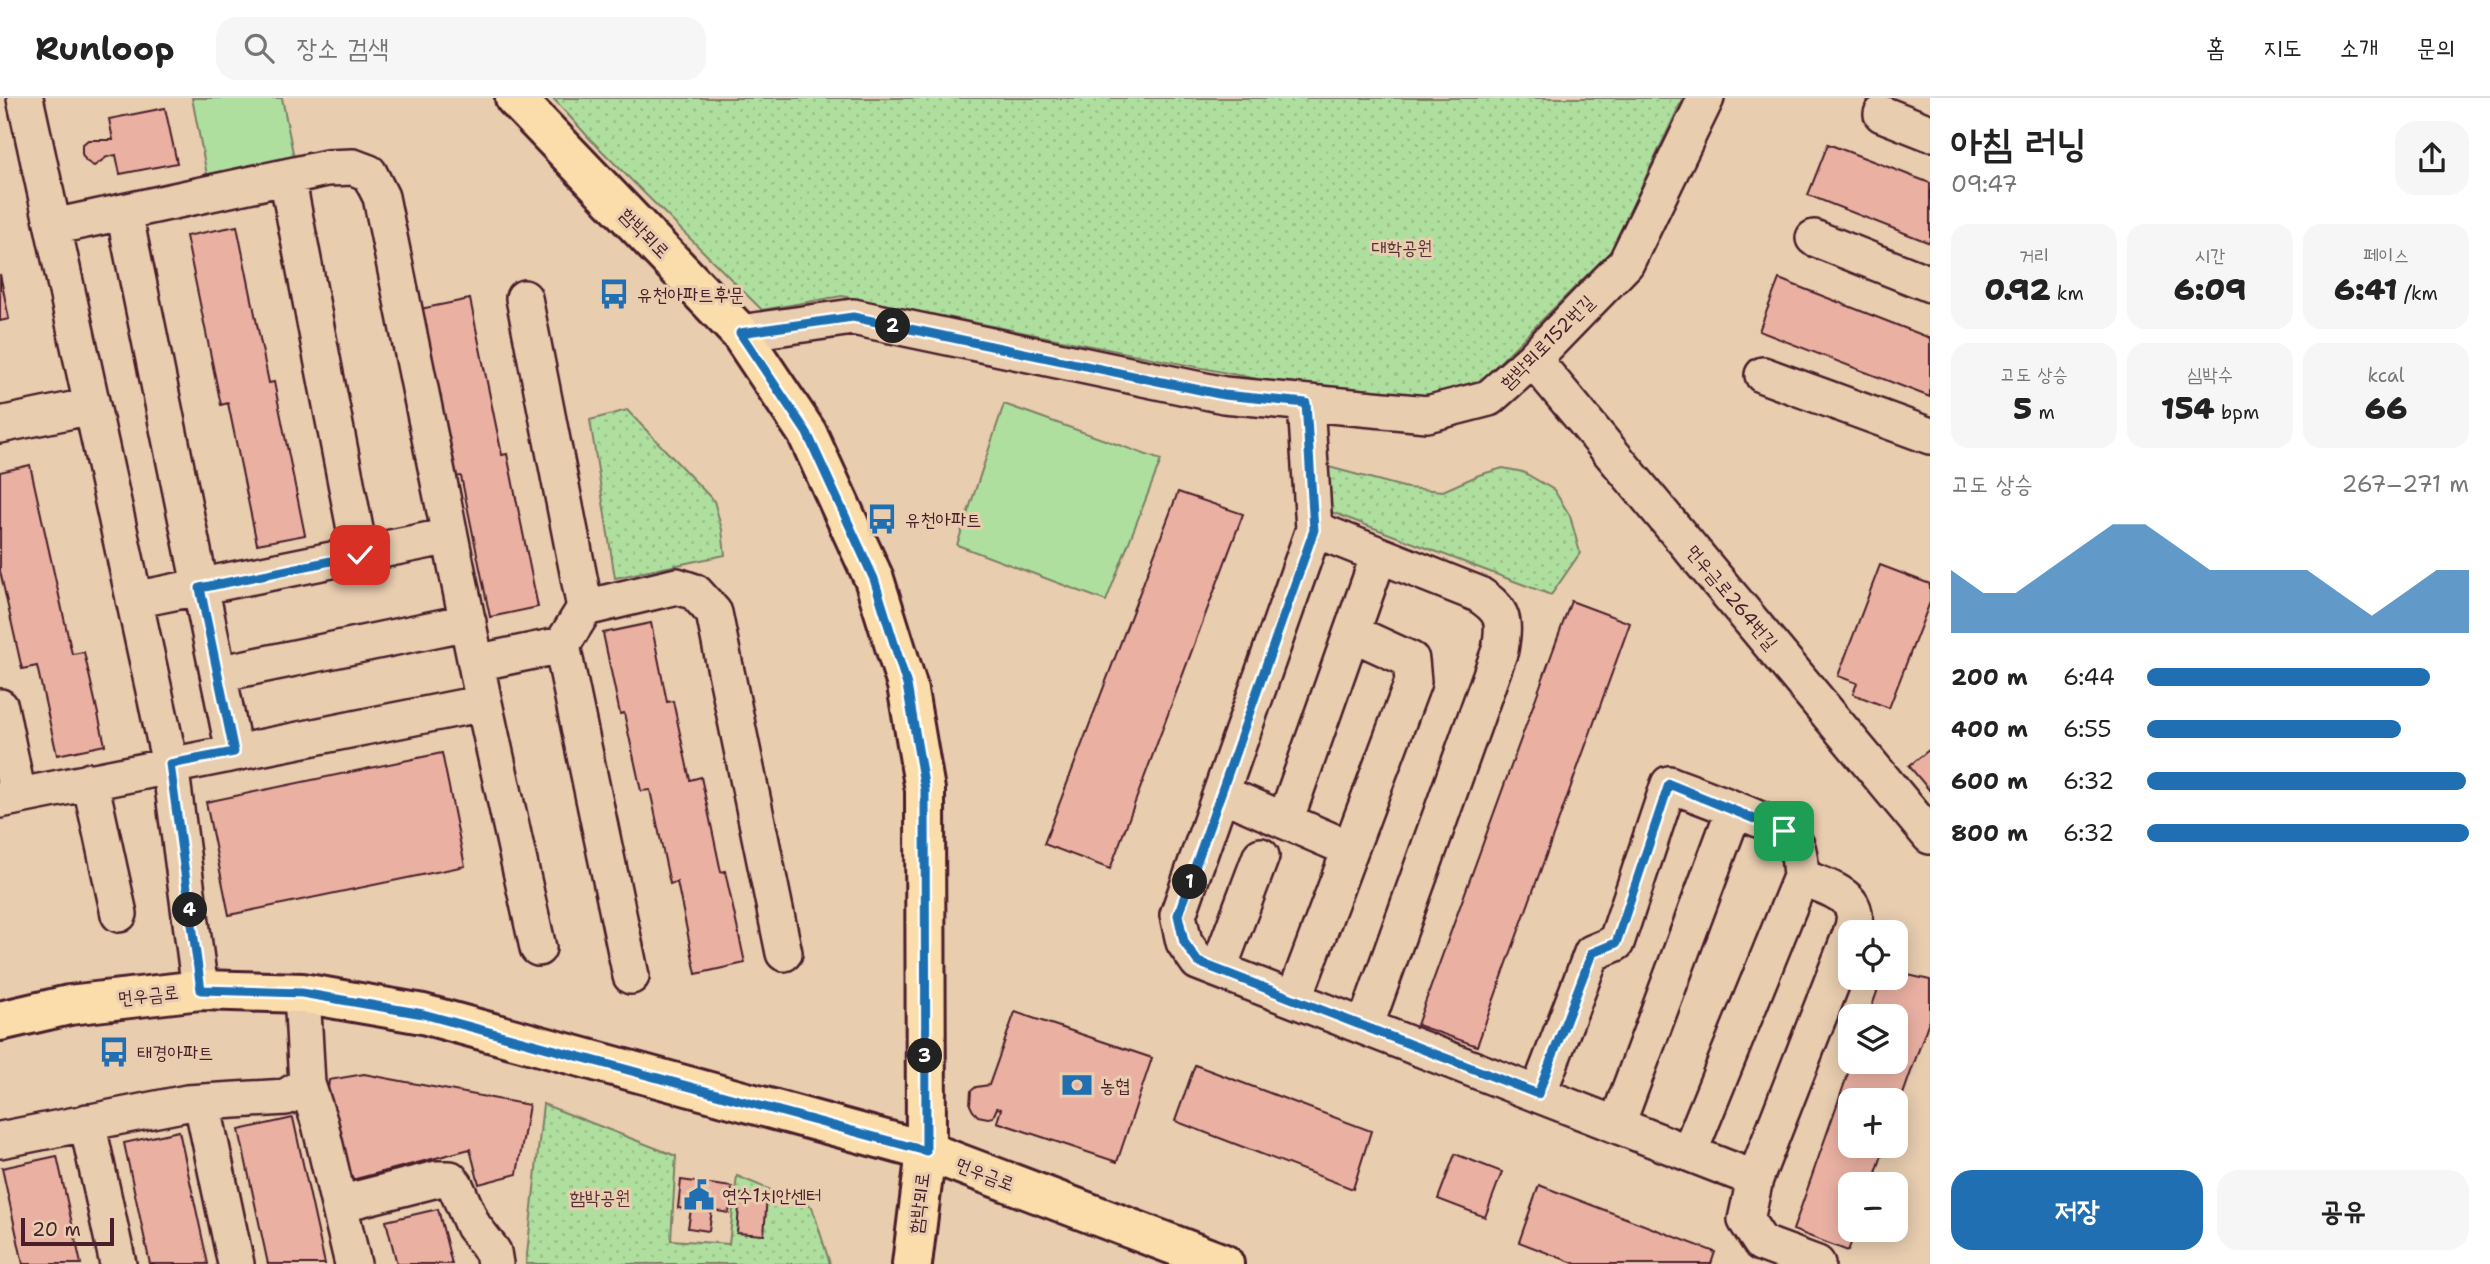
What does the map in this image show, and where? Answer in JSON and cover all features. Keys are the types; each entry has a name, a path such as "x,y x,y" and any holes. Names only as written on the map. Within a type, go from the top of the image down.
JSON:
{"main road":[{"name":"함박뫼로","path":"515,98 740,333 807,433 874,579 907,685 925,790 926,1151 912,1264"},
{"name":"먼우금로","path":"0,1021 69,1005 201,990 302,993 423,1014 926,1151 1224,1264"}],"street":[{"path":"25,98 170,764 201,990"},
{"name":"함박뫼로152번길","path":"740,333 853,317 1224,395 1427,414 1489,398 1533,359 1626,262 1706,98"},
{"path":"1882,114 1930,133"},
{"path":"53,228 327,168 353,167 369,173 381,197 484,703 538,948"},
{"path":"288,177 360,555"},
{"path":"124,212 234,752"},
{"path":"1814,238 1930,285"},
{"path":"524,298 585,608 562,645 631,976"},
{"name":"먼우금로264번길","path":"1533,359 1930,836"},
{"path":"1763,375 1930,436"},
{"path":"1306,403 1314,530 1178,915 1184,942 1198,962 1755,1179"},
{"path":"0,425 92,407"},
{"path":"1314,530 1478,594 1496,605 1504,625 1500,650 1366,1027"},
{"path":"134,600 450,536"},
{"path":"1285,821 1379,555"},
{"path":"585,608 677,586 695,592 714,613 784,953"},
{"path":"218,674 468,622"},
{"path":"1294,999 1413,682 1411,660 1352,633"},
{"path":"476,663 562,645"},
{"path":"0,707 9,798 484,703"},
{"path":"90,781 119,914"},
{"path":"1538,1094 1592,953 1616,943 1669,784 1784,831 1794,840 1801,877 1689,1153"},
{"path":"1222,793 1350,849"},
{"path":"1617,1124 1734,810"},
{"path":"1218,970 1261,856"},
{"path":"1801,877 1845,895 1854,908 1854,920"},
{"path":"1817,1264 1760,1243 1746,1220 1755,1179 1838,966"},
{"path":"302,993 307,1084 320,1125 353,1264"},
{"path":"0,1140 202,1102 286,1097 307,1084"},
{"path":"202,1102 236,1264"},
{"path":"87,1122 118,1264"},
{"path":"339,1204 437,1179 450,1179 473,1226 493,1252 495,1264"}],"green space":[{"path":"192,98 282,98 294,158 207,175"},
{"name":"대학공원","path":"553,98 1683,98 1611,251 1482,380 1421,397 1307,389 842,296 762,310 590,139"},
{"path":"1004,404 1161,460 1106,601 957,545"},
{"path":"627,410 714,501 725,555 615,578 590,420"},
{"path":"1310,462 1407,488 1443,491 1503,468 1523,472 1554,490 1570,516 1580,553 1551,595 1313,505"},
{"name":"함박공원","path":"543,1104 676,1156 671,1240 729,1244 737,1176 812,1207 830,1264 526,1264"}],"building":[{"path":"165,108 177,163 120,174 116,155 107,157 94,166 86,161 82,154 82,145 88,140 113,140 109,119"},
{"path":"1828,144 1930,183 1930,243 1808,195"},
{"path":"237,226 269,383 274,382 305,535 257,544 228,403 221,405 186,236"},
{"path":"0,274 9,319 0,321"},
{"path":"1779,279 1930,338 1930,397 1759,331"},
{"path":"470,299 502,455 507,454 538,607 490,617 461,476 454,477 420,309"},
{"path":"30,465 72,654 84,652 105,745 57,755 37,666 22,669 0,571 0,472"},
{"path":"1178,492 1243,514 1110,869 1044,844"},
{"path":"1880,565 1930,584 1930,602 1889,708 1853,694 1857,683 1838,676"},
{"path":"1571,601 1630,623 1477,1046 1417,1025"},
{"path":"651,623 667,702 673,701 690,780 701,777 721,872 725,871 745,963 696,974 677,882 670,884 650,790 641,791 624,713 620,714 603,633"},
{"path":"1930,749 1930,791 1909,766"},
{"path":"442,753 465,866 229,915 206,802"},
{"path":"1908,975 1930,980 1930,1018 1905,1088 1843,1088 1848,1074 1908,1074 1908,1004 1873,1004 1878,990 1908,990"},
{"path":"1015,1012 1152,1058 1117,1162 997,1122 1001,1109 997,1108 993,1117 988,1118 978,1116 973,1111 970,1105 971,1091 976,1087 989,1085"},
{"path":"1195,1065 1371,1131 1353,1189 1175,1121"},
{"path":"364,1074 529,1105 517,1174 479,1184 470,1149 344,1182 326,1108 329,1080"},
{"path":"1838,1102 1838,1158 1881,1158 1876,1172 1838,1172 1838,1242 1851,1242 1848,1251 1793,1230"},
{"path":"293,1118 325,1264 268,1264 239,1130"},
{"path":"179,1131 208,1264 150,1264 124,1143"},
{"path":"1455,1154 1502,1172 1485,1217 1438,1199"},
{"path":"57,1156 81,1264 23,1264 2,1168"},
{"path":"681,1180 732,1187 729,1213 712,1210 709,1231 688,1228 691,1210 678,1208"},
{"path":"1539,1185 1715,1252 1711,1264 1576,1264 1519,1242"},
{"path":"740,1194 767,1196 764,1235 737,1233"},
{"path":"438,1209 452,1264 397,1264 386,1221"}],"place":[{"name":"유천아파트후문","path":"614,294"},
{"name":"유천아파트","path":"882,519"},
{"name":"태경아파트","path":"114,1052"},
{"name":"농협","path":"1077,1085"},
{"name":"연수1치안센터","path":"699,1195"}],"route":[{"path":"360,555 200,588 234,752 170,764 201,990 302,993 423,1014 926,1151 925,790 907,685 874,579 807,433 740,333 853,317 1224,395 1306,403 1314,530 1178,915 1184,942 1198,962 1538,1094 1592,953 1616,943 1669,784 1784,831"}]}
